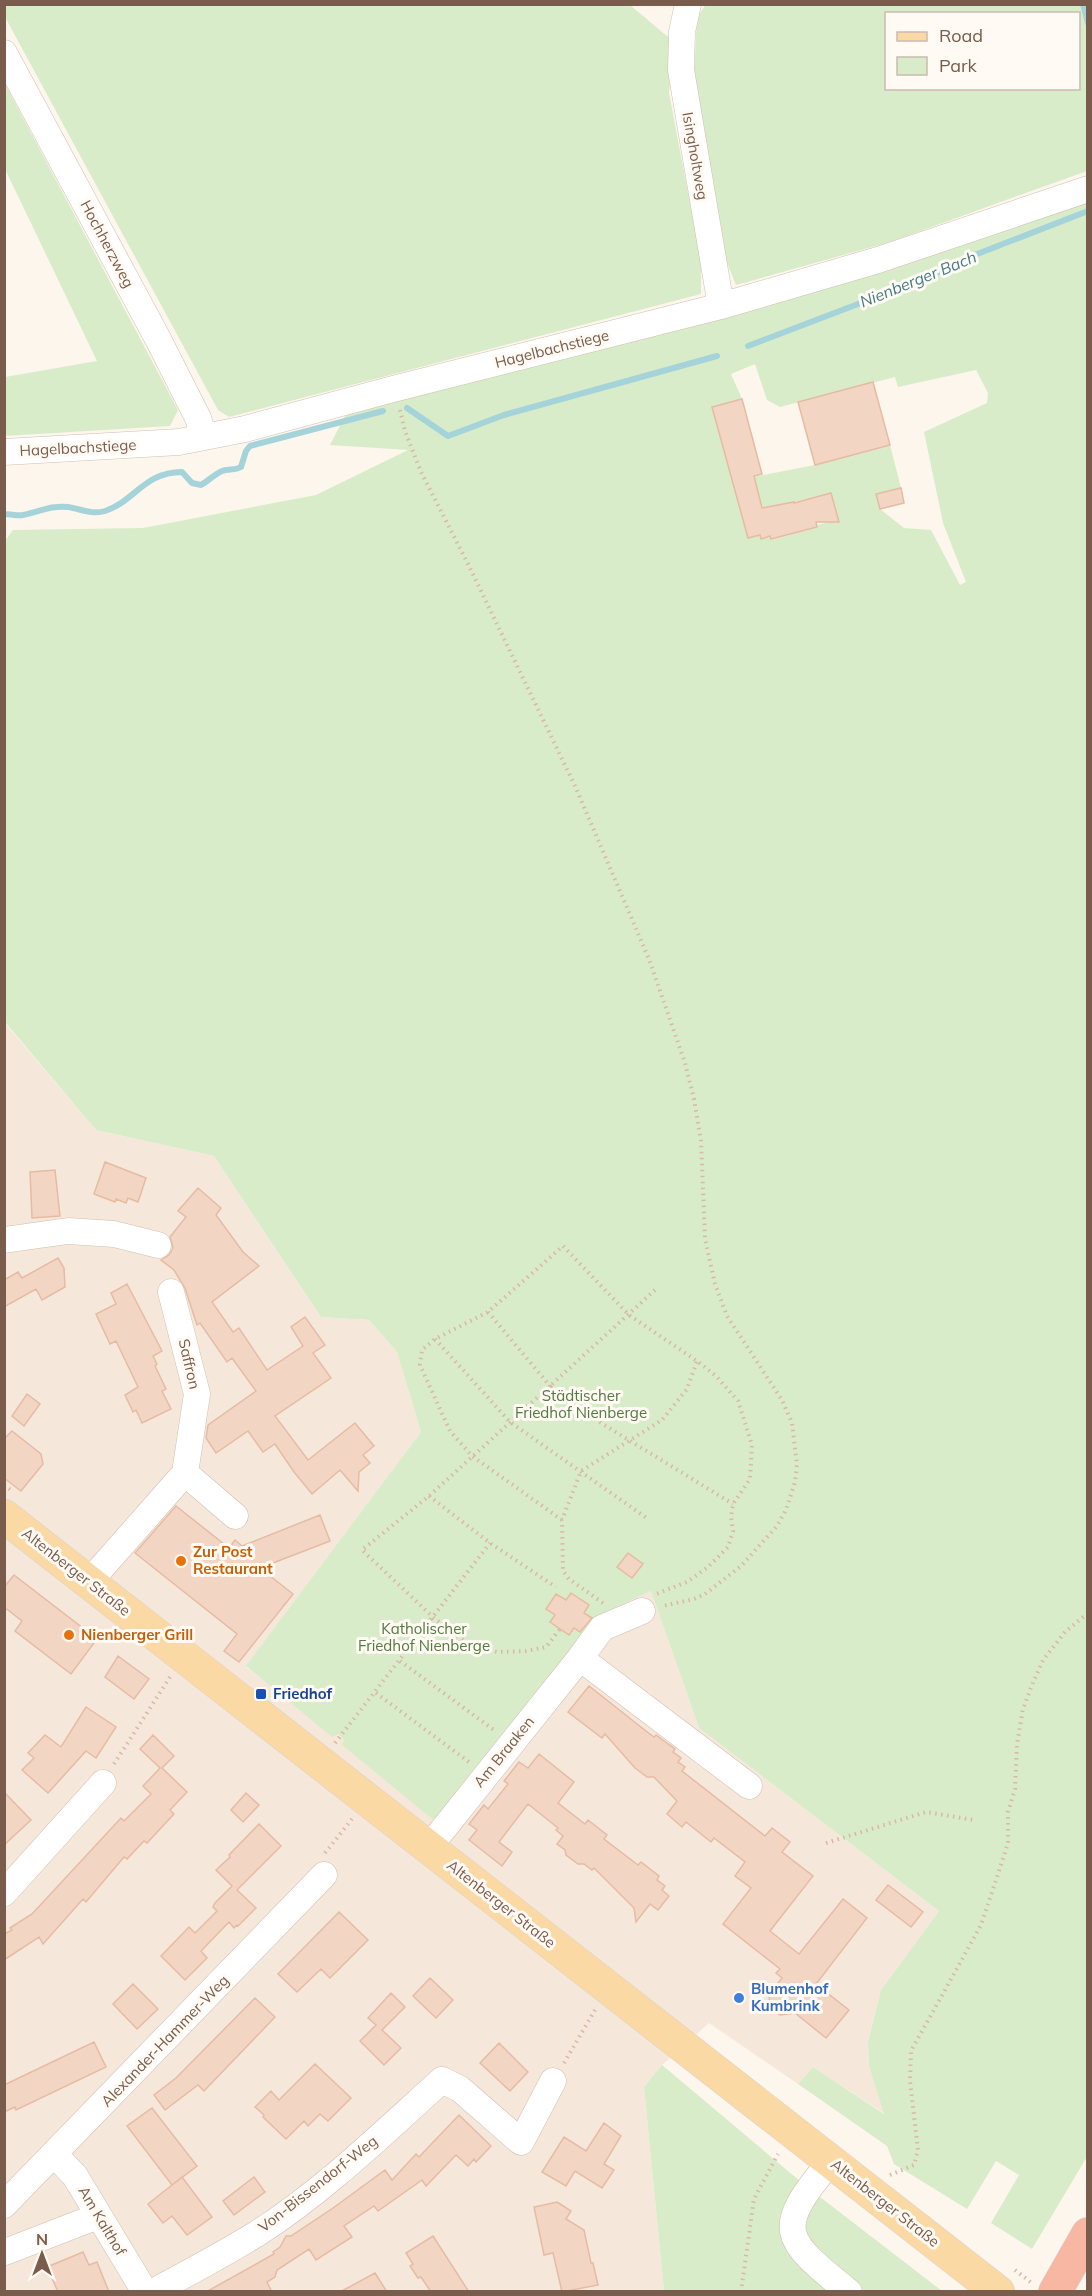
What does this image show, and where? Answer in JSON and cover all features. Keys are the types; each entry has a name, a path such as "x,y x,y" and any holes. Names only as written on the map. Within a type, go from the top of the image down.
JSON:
{"highway":[{"path":"1055,2292 1088,2234"}],"main road":[{"name":"Altenberger Straße","path":"4,1516 998,2292"}],"street":[{"name":"Isingholtweg","path":"688,4 682,32 681,70 721,306"},
{"name":"Hochherzweg","path":"4,53 158,339 198,418 204,437"},
{"name":"Hagelbachstiege","path":"4,452 148,444 245,429 721,306 878,260 1088,189"},
{"path":"4,1240 68,1231 114,1234 158,1245"},
{"name":"Saffron","path":"171,1292 196,1394 185,1473"},
{"path":"89,1582 185,1473 235,1516"},
{"name":"Am Braaken","path":"429,1847 602,1628 633,1615"},
{"path":"580,1658 749,1786"},
{"path":"4,1893 103,1783"},
{"name":"Alexander-Hammer-Weg","path":"4,2205 55,2155 322,1867"},
{"name":"Von-Bissendorf-Weg","path":"153,2292 220,2256 298,2204 337,2174 442,2080 460,2089 521,2142 553,2081"},
{"name":"Am Kalthof","path":"55,2155 75,2176 145,2292"},
{"path":"831,2161 799,2203 793,2216 792,2229 795,2242 802,2252 849,2292"},
{"path":"5,2252 98,2216"}],"path":[{"path":"402,419 421,472 575,786 649,959 685,1063 696,1110 701,1141 704,1231 715,1284 726,1316 782,1400 792,1424 797,1465 795,1482 786,1510 765,1541 727,1578 705,1594 684,1602 633,1615 569,1580 563,1570 562,1520 581,1471 662,1420 687,1389 698,1361"},
{"path":"562,1520 472,1456 450,1431 420,1365 422,1350 435,1339 488,1312 563,1246 629,1315 698,1361 716,1376 738,1401 752,1445 750,1479 733,1504 731,1517 733,1531 728,1547 708,1568 687,1581 638,1604 633,1615"},
{"path":"560,1629 546,1647 526,1651 497,1652 468,1644 434,1618 362,1550 429,1496 655,1290"},
{"path":"488,1312 562,1399 733,1504"},
{"path":"435,1339 510,1422 648,1519"},
{"path":"429,1496 490,1543 556,1587"},
{"path":"320,1762 490,1543"},
{"path":"857,2181 893,2175 914,2165 918,2150 909,2081 911,2051 981,1925 998,1874 1008,1843 1008,1812 1015,1789 1017,1744 1023,1709 1032,1685 1043,1659 1065,1632 1088,1613"},
{"path":"400,1661 497,1732 491,1740"},
{"path":"103,1783 170,1677 178,1684"},
{"path":"375,1693 473,1765"},
{"path":"826,1843 926,1812 974,1820"},
{"path":"322,1867 351,1821"},
{"path":"553,2081 595,2012"},
{"path":"741,2292 754,2199 778,2154"}],"shaded area":[{"path":"4,1022 96,1130 214,1156 321,1317 369,1320 397,1352 421,1432 246,1667 341,1737 344,1740 343,1745 436,1821 606,1612 651,1591 699,1728 939,1911 881,1990 868,2040 869,2066 885,2114 813,2067 798,2084 709,2023 662,2065 644,2087 664,2291 5,2291"}],"green space":[{"path":"706,4 1087,5 1087,171 890,242 736,285 724,255 693,90 697,18"},
{"path":"4,5 630,5 674,42 669,93 701,261 701,294 229,417 218,410 5,17"},
{"path":"5,84 178,410 170,426 5,436 5,377 97,361 5,169"},
{"path":"1087,198 1088,2155 1032,2249 991,2223 1019,2175 996,2161 967,2209 894,2164 887,2146 798,2084 813,2067 884,2114 869,2066 868,2041 881,1990 939,1911 699,1728 651,1591 606,1612 436,1822 342,1745 344,1740 338,1734 332,1737 246,1666 421,1432 397,1352 369,1320 321,1317 214,1156 96,1130 5,1022 4,542 13,530 143,528 316,495 408,450 330,445 348,410","holes":["755,364 767,400 780,407 895,377 898,387 976,370 988,393 987,403 924,432 943,523 966,582 960,585 931,530 904,528 880,509 877,494 901,488 890,445 815,465 732,481 712,407 742,399 731,374","831,493 838,520 772,540 770,536 761,539 760,535 748,538 740,508 760,502 762,508 772,507"]},
{"path":"662,2065 807,2187 942,2291 664,2291 644,2087"}],"building":[{"path":"873,382 890,445 815,465 798,402"},
{"path":"742,399 762,474 754,476 762,508 794,503 831,493 839,522 816,522 817,527 771,539 770,536 761,539 760,535 748,538 712,407"},
{"path":"901,488 904,503 880,509 876,494"},
{"path":"105,1162 146,1178 138,1202 128,1198 126,1203 116,1199 115,1202 94,1194"},
{"path":"55,1170 60,1216 32,1218 30,1172"},
{"path":"198,1188 221,1208 216,1215 243,1252 259,1266 212,1302 233,1332 239,1328 267,1370 303,1346 291,1327 305,1317 325,1345 313,1353 331,1378 275,1416 308,1460 355,1423 374,1446 363,1455 370,1463 359,1472 358,1491 340,1470 312,1494 275,1444 263,1452 248,1431 216,1453 206,1438 208,1425 256,1391 232,1358 227,1362 200,1323 197,1325 185,1288 174,1270 161,1260 169,1255 173,1248 170,1237 186,1217 178,1211"},
{"path":"58,1258 64,1268 65,1287 42,1300 36,1289 4,1307 4,1280 18,1272 22,1278"},
{"path":"127,1284 162,1351 153,1356 157,1364 155,1366 166,1389 162,1391 171,1409 142,1423 136,1410 133,1412 125,1395 138,1387 116,1341 110,1344 96,1314 116,1304 111,1293"},
{"path":"27,1394 40,1404 24,1426 12,1416"},
{"path":"12,1431 41,1454 43,1464 21,1491 4,1478 4,1439"},
{"path":"176,1506 229,1548 235,1540 242,1546 320,1515 330,1541 260,1568 293,1594 239,1662 224,1651 237,1634 135,1553"},
{"path":"628,1553 643,1564 632,1578 617,1567"},
{"path":"14,1575 97,1639 71,1674 15,1631 22,1621 4,1607 4,1587"},
{"path":"571,1593 589,1605 584,1613 592,1618 580,1632 574,1628 569,1635 550,1622 555,1615 546,1609 556,1594 566,1600"},
{"path":"118,1656 149,1679 134,1699 105,1677"},
{"path":"589,1686 654,1737 656,1735 675,1749 673,1752 681,1758 678,1762 685,1767 682,1771 765,1836 772,1828 790,1842 782,1852 813,1876 770,1931 799,1954 843,1899 867,1918 816,1984 849,2010 826,2038 795,2013 780,2015 770,2007 769,1995 782,1978 776,1973 780,1969 723,1924 751,1888 735,1876 745,1862 714,1838 711,1842 686,1822 682,1827 667,1814 677,1801 654,1777 647,1777 635,1768 605,1734 602,1738 568,1712"},
{"path":"86,1707 116,1727 96,1758 86,1751 48,1793 22,1770 34,1758 28,1753 45,1735 61,1747"},
{"path":"153,1735 174,1756 162,1768 187,1792 170,1810 174,1814 147,1843 144,1841 127,1859 124,1857 86,1902 83,1899 43,1944 39,1937 4,1960 4,1934 32,1914 121,1818 124,1821 151,1794 143,1786 160,1768 140,1749"},
{"path":"539,1754 574,1782 558,1803 585,1824 588,1820 607,1835 604,1839 638,1865 641,1862 659,1876 657,1880 665,1886 662,1890 669,1896 658,1910 650,1904 636,1922 634,1908 594,1868 592,1870 584,1864 578,1864 566,1855 565,1850 557,1844 563,1836 556,1830 558,1828 528,1804 499,1842 512,1852 502,1866 469,1840 477,1830 469,1824 484,1805 488,1809 508,1784 504,1781 519,1762 528,1768"},
{"path":"4,1792 31,1820 4,1845"},
{"path":"246,1793 259,1805 243,1822 231,1810"},
{"path":"259,1824 281,1846 237,1890 256,1908 238,1926 234,1928 229,1922 201,1951 207,1958 185,1980 161,1956 189,1927 195,1933 217,1911 213,1907 215,1903 232,1886 216,1870"},
{"path":"888,1885 923,1912 911,1927 876,1900"},
{"path":"339,1912 368,1940 330,1978 321,1969 297,1992 278,1974"},
{"path":"430,1978 453,2000 436,2018 413,1996"},
{"path":"133,1984 158,2009 137,2029 113,2004"},
{"path":"391,1993 405,2007 382,2030 401,2048 384,2065 360,2041 376,2025 368,2018"},
{"path":"255,1998 275,2017 204,2091 198,2085 165,2110 154,2095 176,2078"},
{"path":"94,2042 106,2067 16,2110 15,2107 4,2112 4,2085"},
{"path":"499,2043 528,2072 510,2091 480,2063"},
{"path":"315,2064 351,2098 328,2121 320,2114 308,2126 304,2121 286,2139 255,2107 271,2091 279,2100"},
{"path":"152,2108 197,2166 172,2185 127,2126"},
{"path":"459,2115 491,2146 476,2162 474,2159 468,2166 456,2155 426,2186 422,2180 378,2211 374,2206 344,2226 352,2237 316,2260 309,2249 277,2270 275,2277 267,2282 272,2292 206,2292 274,2254 273,2252 280,2247 286,2236 291,2236 333,2208 385,2170 392,2180 416,2154 419,2157"},
{"path":"604,2123 621,2136 604,2164 614,2170 602,2188 575,2171 566,2186 542,2172 564,2137 586,2151"},
{"path":"182,2177 212,2217 187,2235 172,2216 163,2223 148,2204"},
{"path":"254,2177 265,2192 234,2215 223,2201"},
{"path":"557,2202 571,2211 566,2219 584,2230 598,2285 562,2292 553,2253 544,2255 534,2207"},
{"path":"433,2236 469,2292 431,2292 410,2266 413,2264 406,2253"},
{"path":"83,2252 89,2265 97,2262 109,2292 58,2292 47,2267"},
{"path":"375,2273 387,2292 340,2292"}],"waterway":[{"path":"1083,4 1088,23"},
{"name":"Nienberger Bach","path":"748,346 921,280 972,256 1088,211"},
{"name":"Nienberger Bach","path":"407,408 448,436 504,415 717,356"},
{"name":"Nienberger Bach","path":"4,514 23,515 62,507 91,512 105,511 124,501 149,482 169,473 182,472 192,483 201,485 222,471 241,467 250,446 383,411"}],"place":[{"name":"Zur Post Restaurant","path":"181,1561"},
{"name":"Nienberger Grill","path":"69,1635"},
{"name":"Friedhof","path":"261,1694"},
{"name":"Blumenhof Kumbrink","path":"739,1998"}],"park label":[{"name":"Städtischer Friedhof Nienberge","path":"581,1404"},
{"name":"Katholischer Friedhof Nienberge","path":"424,1638"}]}
